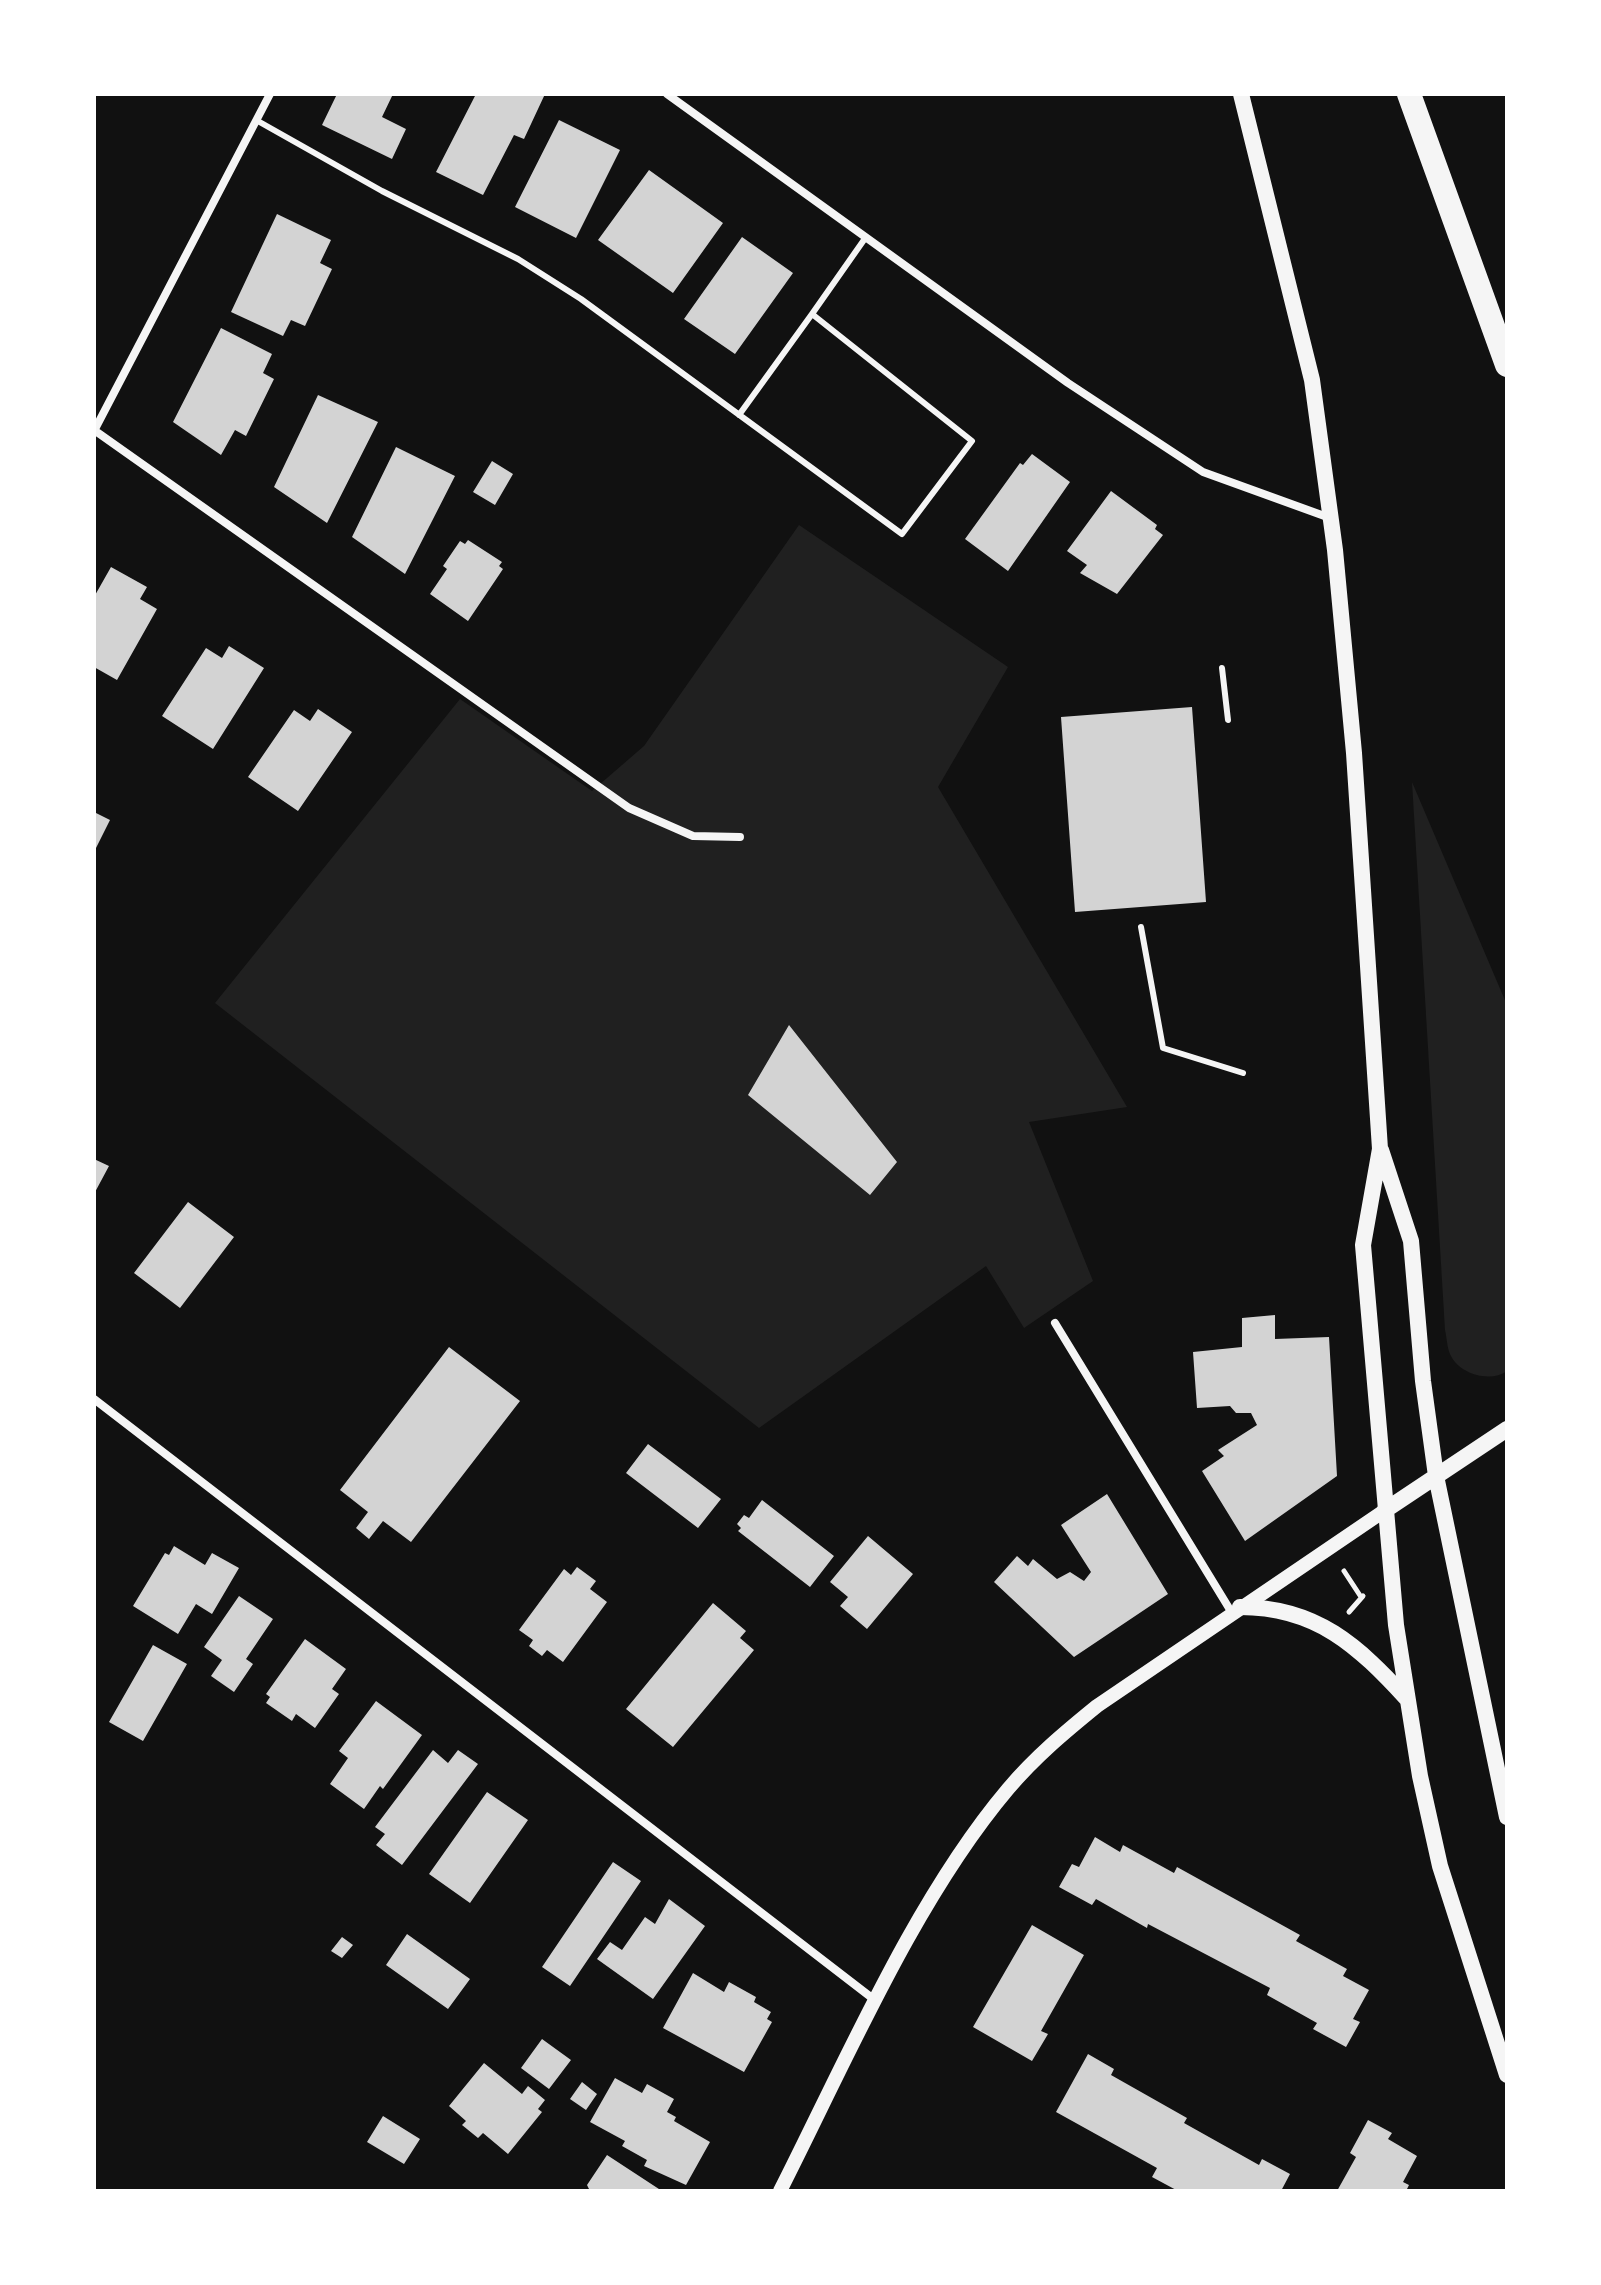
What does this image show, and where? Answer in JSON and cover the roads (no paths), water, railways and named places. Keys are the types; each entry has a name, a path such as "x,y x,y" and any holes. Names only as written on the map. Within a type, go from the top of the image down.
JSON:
{"highway":[{"path":"1409,94 1507,365"}],"main road":[{"path":"1241,94 1307,358 1331,519 1354,753 1380,1149 1363,1245 1384,1511 1407,1699 1440,1866 1507,2075"},
{"path":"1380,1149 1411,1241 1423,1381 1436,1476 1507,1817"},
{"path":"1384,1511 1507,1429"},
{"path":"1236,1610 1284,1610 1315,1622 1364,1655 1407,1699"}],"street":[{"path":"270,94 94,431 629,808 693,836 740,837"},
{"path":"667,94 1068,383 1203,472 1331,519"},
{"path":"1055,1323 1236,1610"},
{"path":"94,1399 877,2001"},
{"path":"780,2191 877,2001 959,1854 1027,1768 1097,1706 1384,1511"}],"lane":[{"path":"256,120 382,191 518,259 581,299 902,534 972,441 812,314 810,317"},
{"path":"739,415 866,237"},
{"path":"1222,668 1228,720"},
{"path":"1141,927 1163,1048 1243,1073"}]}
